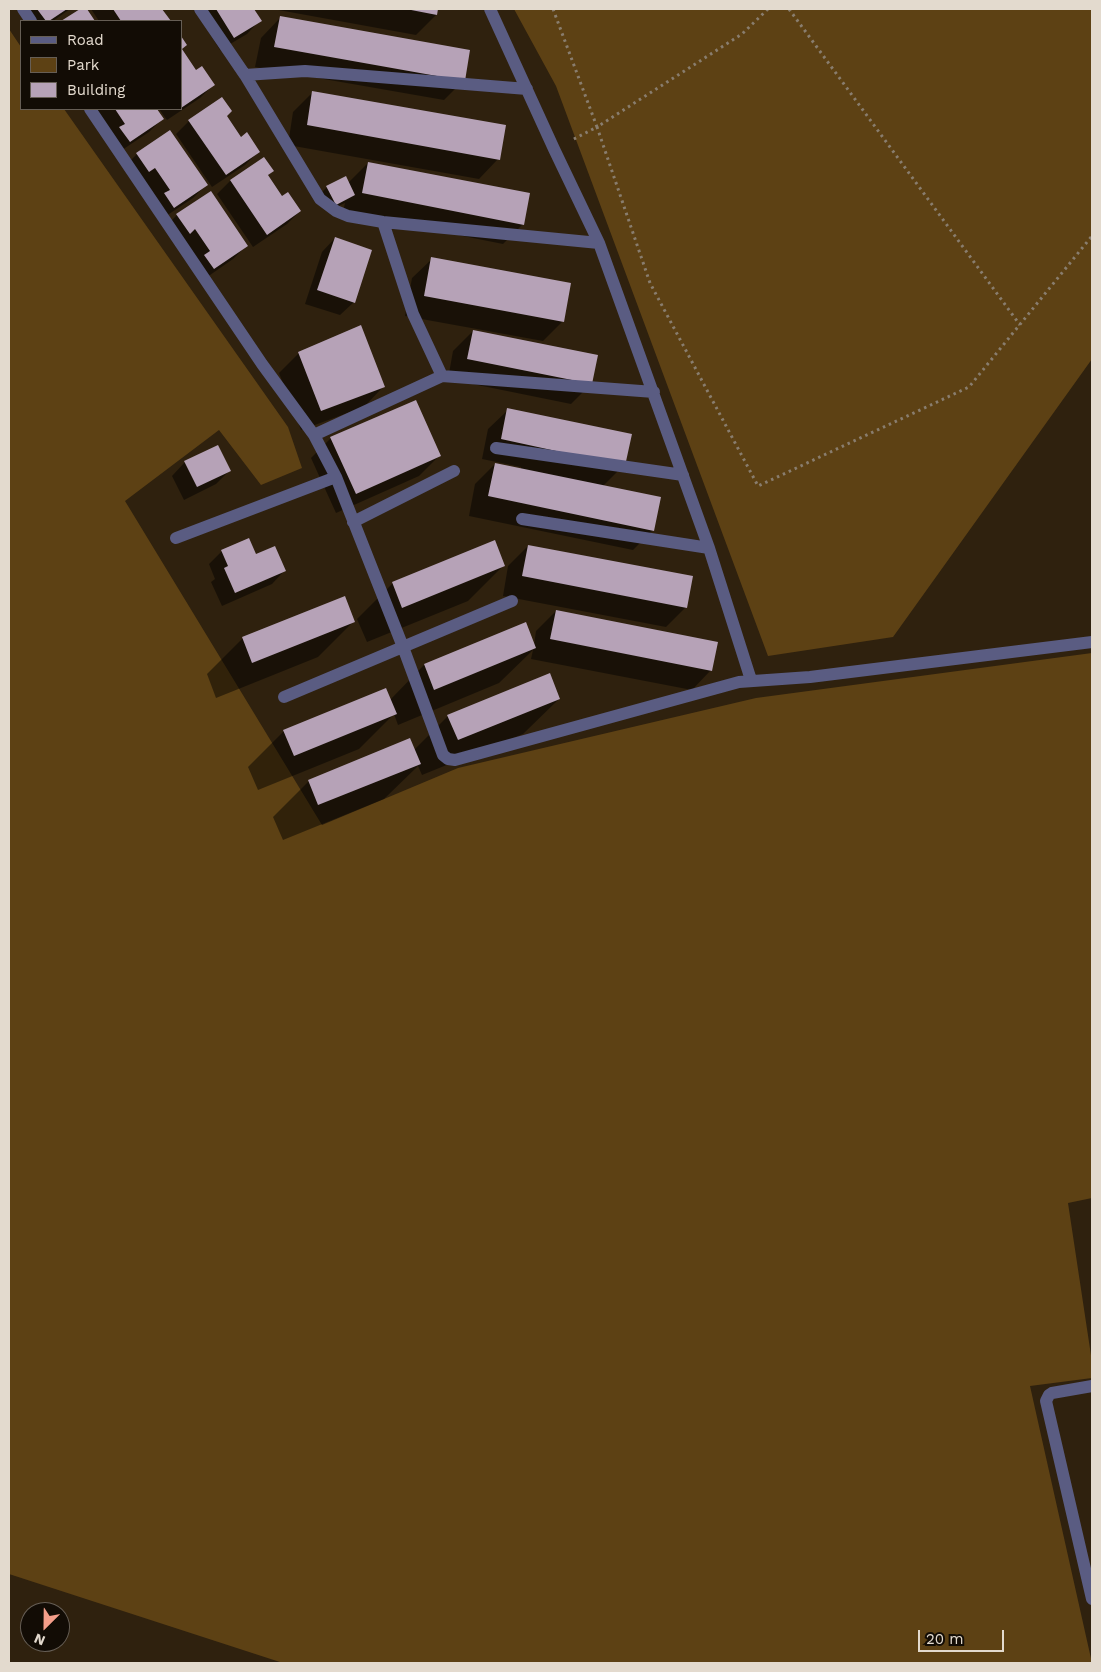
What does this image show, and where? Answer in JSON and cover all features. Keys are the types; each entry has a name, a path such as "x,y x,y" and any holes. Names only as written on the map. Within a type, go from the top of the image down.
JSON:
{"street":[{"path":"23,9 30,20"},
{"path":"200,9 245,75 320,199 336,211 348,216 383,222 599,243"},
{"path":"490,9 599,243 709,548 751,680"},
{"path":"245,75 305,71 527,89"},
{"path":"91,110 262,364 314,435 336,477 403,647 443,756 452,760 739,682 810,677 1092,642"},
{"path":"383,222 413,314 442,376"},
{"path":"314,435 442,376 654,392"},
{"path":"496,448 683,475"},
{"path":"353,522 454,471"},
{"path":"176,538 336,477"},
{"path":"522,519 709,548"},
{"path":"284,697 512,601"},
{"path":"1092,1386 1052,1393 1049,1394 1046,1401 1090,1572 1092,1599"}],"path":[{"path":"553,9 597,127 650,283 758,486 969,387 1092,236"},
{"path":"554,149 597,127 742,34 768,9"},
{"path":"789,9 1020,325"}],"green space":[{"path":"514,9 1092,9 1092,359 893,637 768,656 556,86"},
{"path":"9,29 20,46 20,110 65,110 288,427 302,468 261,485 219,430 125,501 322,825 458,768 756,698 1092,653 1092,1198 1068,1203 1092,1362 1092,1378 1030,1386 1092,1663 283,1663 9,1574"}],"building":[{"path":"37,9 67,9 50,20 45,20"},
{"path":"80,9 87,9 94,20 63,20"},
{"path":"113,9 162,9 170,20 120,20"},
{"path":"216,9 254,9 262,21 234,38"},
{"path":"406,9 438,9 437,15"},
{"path":"280,16 470,50 465,81 274,47"},
{"path":"182,38 187,45 182,49"},
{"path":"182,49 196,70 202,66 215,85 182,107"},
{"path":"312,91 506,125 500,160 307,125"},
{"path":"222,97 232,111 227,116 241,137 247,132 260,152 226,175 188,120"},
{"path":"116,110 158,110 164,119 130,142 119,127 125,124"},
{"path":"170,130 208,185 174,208 164,193 170,190 155,168 149,172 136,153"},
{"path":"264,157 274,171 268,175 282,196 288,192 301,211 267,235 230,180"},
{"path":"368,162 530,193 524,225 362,193"},
{"path":"346,176 355,195 336,205 326,186"},
{"path":"211,191 248,246 214,269 204,255 210,251 195,229 190,234 176,214"},
{"path":"335,237 372,250 355,303 317,290"},
{"path":"431,257 571,283 564,322 424,296"},
{"path":"361,325 385,387 321,411 298,352"},
{"path":"473,330 598,355 592,384 467,359"},
{"path":"416,400 441,456 356,494 330,437"},
{"path":"507,408 632,434 625,466 501,439"},
{"path":"218,445 231,471 197,487 184,461"},
{"path":"495,463 661,497 654,531 488,496"},
{"path":"249,538 256,554 275,546 286,571 235,593 224,568 228,566 221,550"},
{"path":"495,540 505,566 402,608 392,582"},
{"path":"528,545 693,576 687,608 522,576"},
{"path":"345,596 355,622 252,663 242,637"},
{"path":"556,610 718,642 712,671 550,639"},
{"path":"526,622 536,648 434,690 424,664"},
{"path":"550,673 560,699 458,740 447,715"},
{"path":"386,688 397,714 294,756 283,730"},
{"path":"410,738 421,764 318,805 308,780"}]}
